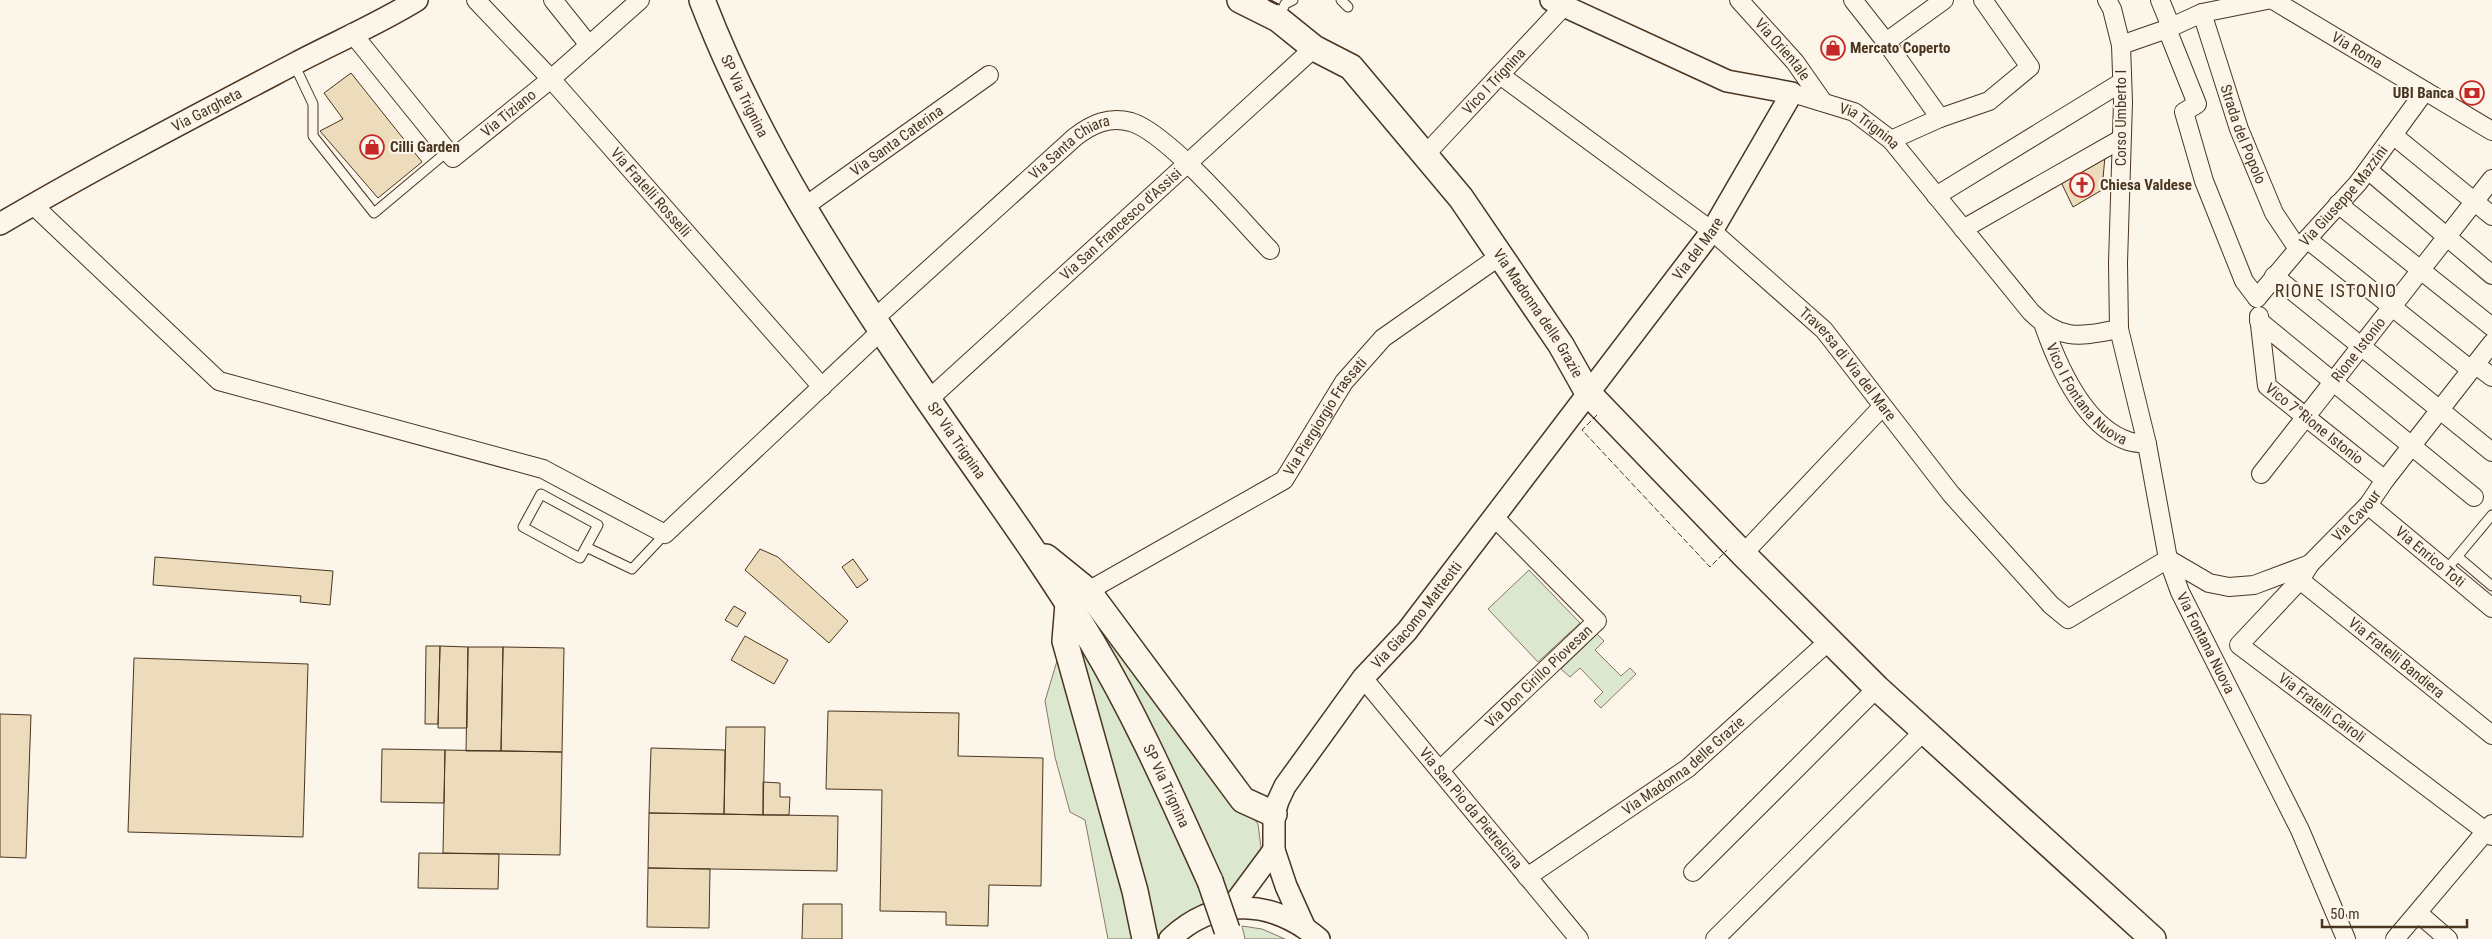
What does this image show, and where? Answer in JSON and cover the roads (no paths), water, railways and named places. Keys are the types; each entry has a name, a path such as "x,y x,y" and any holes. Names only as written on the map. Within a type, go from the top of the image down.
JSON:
{"main road":[{"name":"SP Via Trignina","path":"702,0 734,77 762,136 804,207 928,400 1028,543 1078,598 1093,644 1151,750 1229,926"},
{"name":"Via Madonna delle Grazie","path":"1240,0 1284,6 1314,48 1351,67 1460,198 1561,345 1588,392 1743,554 1877,688 2153,939"},
{"path":"1078,598 1243,800 1274,814"},
{"path":"1078,598 1065,641 1135,891 1145,939"}],"street":[{"name":"Via Gargheta","path":"0,224 294,64 352,33 391,16 417,0"},
{"name":"Via Fratelli Rosselli","path":"476,0 551,79 822,387"},
{"path":"553,0 589,45"},
{"name":"Via Tiziano","path":"448,151 453,158 551,79 640,0"},
{"name":"Via Orientale","path":"1739,0 1794,62 1823,102"},
{"path":"1853,0 1886,42 1940,118"},
{"path":"1886,42 1944,0"},
{"path":"1891,140 1940,118 1989,101 2030,67 1983,0"},
{"name":"Corso Umberto I","path":"2107,0 2112,9 2121,45 2122,82 2118,263 2120,329"},
{"path":"2160,0 2198,104 2184,112 2204,180 2244,281 2257,298"},
{"path":"2121,45 2169,28 2202,13 2267,0"},
{"name":"Via Roma","path":"2273,0 2492,131"},
{"name":"Via Trignina","path":"1558,3 1727,80 1792,92 1854,112 1891,140 2044,326"},
{"name":"Vico I Trignina","path":"1425,155 1500,75 1558,3"},
{"name":"Strada del Popolo","path":"2202,13 2239,129 2274,213 2302,244 2392,307 2474,368 2492,377"},
{"path":"352,33 448,151"},
{"name":"Via San Francesco d'Assisi","path":"928,400 1314,48"},
{"name":"Via Santa Caterina","path":"804,207 989,75"},
{"name":"Traversa di Via del Mare","path":"1500,75 1712,231 1824,330 1951,494 2051,605 2068,619 2168,559"},
{"path":"1936,196 2122,82"},
{"name":"Via Giuseppe Mazzini","path":"2257,298 2274,276 2368,170 2425,91"},
{"name":"Via del Mare","path":"1588,392 1712,231 1792,92"},
{"name":"Via Santa Chiara","path":"665,534 822,387 878,324 1091,124 1106,120 1130,122 1152,132 1188,164 1270,250"},
{"path":"2393,135 2492,216"},
{"path":"1964,229 2121,139"},
{"path":"2368,170 2492,275"},
{"name":"Rione Istonio","path":"2261,474 2492,179"},
{"path":"2338,204 2492,327"},
{"path":"33,205 219,381 543,469 665,534"},
{"name":"Via Piergiorgio Frassati","path":"1078,598 1284,480 1344,382 1383,338 1500,256"},
{"path":"2274,276 2492,452"},
{"name":"Vico 7°Rione Istonio","path":"2257,298 2267,386 2385,480"},
{"path":"2259,321 2474,497"},
{"path":"2044,326 2064,334 2088,334 2120,329"},
{"name":"Vico I Fontana Nuova","path":"2044,326 2058,365 2080,399 2104,427 2128,441 2147,444"},
{"name":"Via Fontana Nuova","path":"2120,329 2147,444 2168,559 2180,592 2300,830 2346,939"},
{"name":"Via Cavour","path":"2168,559 2209,583 2229,587 2254,585 2310,564 2368,505 2385,480 2492,343"},
{"name":"Via Giacomo Matteotti","path":"1311,933 1286,886 1274,850 1274,814 1285,786 1363,678 1407,631 1588,392"},
{"path":"1743,554 1882,407"},
{"name":"Via Enrico Toti","path":"2368,505 2492,608"},
{"name":"Via Don Cirillo Piovesan","path":"1440,770 1597,621 1494,517"},
{"name":"Via Fratelli Cairoli","path":"2310,564 2300,580 2239,645 2490,830"},
{"name":"Via Fratelli Bandiera","path":"2300,580 2492,735"},
{"name":"Via Madonna delle Grazie","path":"1527,877 1688,768 1830,640"},
{"name":"Via San Pio da Pietrelcina","path":"1363,678 1579,939"},
{"path":"1693,872 1877,688"},
{"path":"1714,939 1924,731"},
{"path":"2395,939 2490,830"},
{"path":"1229,926 1274,850"},
{"path":"1229,926 1269,910 1288,917 1311,933"},
{"path":"1170,939 1196,919 1213,912 1229,926"},
{"path":"2418,913 2448,939"}],"lane":[{"path":"1341,0 1348,7"},
{"path":"294,64 312,104 313,136 374,213 448,151"},
{"path":"541,494 598,525 586,547 580,558 523,527 541,494"},
{"path":"2446,570 2492,515"},
{"path":"586,547 632,569 665,534"},
{"path":"2458,557 2492,586"}],"place":[{"name":"Mercato Coperto","path":"1833,48"},
{"name":"UBI Banca","path":"2472,93"},
{"name":"Cilli Garden","path":"372,147"},
{"name":"Chiesa Valdese","path":"2082,185"}],"district":[{"name":"RIONE ISTONIO","path":"2336,291"}]}
